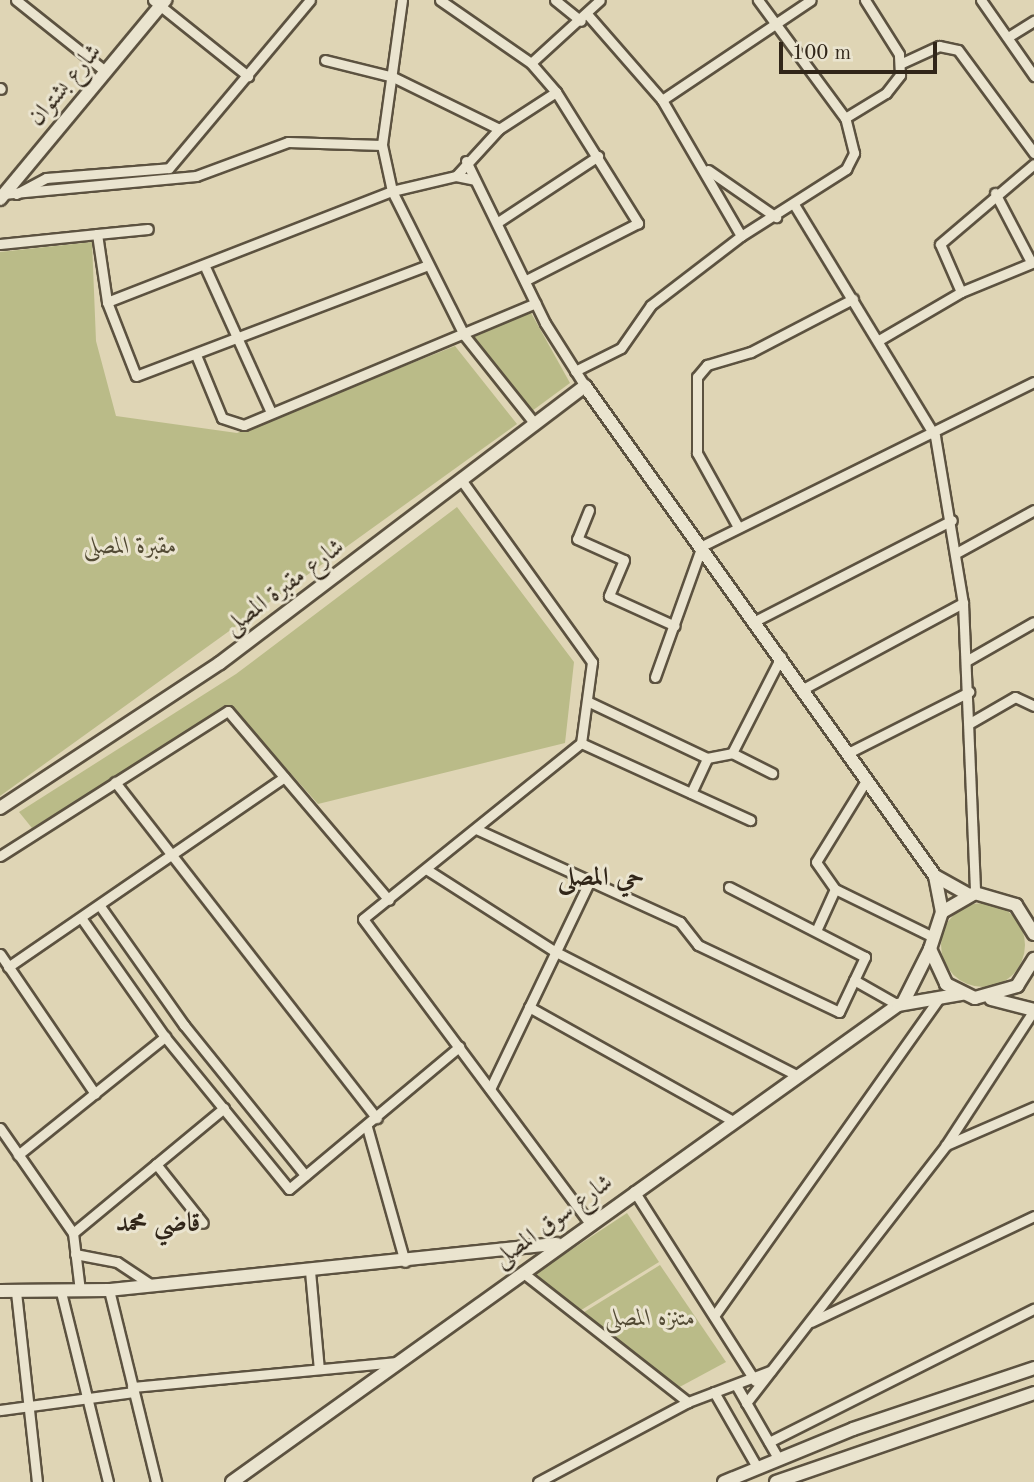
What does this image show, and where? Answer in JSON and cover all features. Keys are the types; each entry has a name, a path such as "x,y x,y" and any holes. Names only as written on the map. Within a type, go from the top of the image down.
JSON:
{"street":[{"path":"16,0 105,71"},
{"path":"5,195 46,178 169,168 310,0"},
{"path":"402,0 382,145 392,191 425,266 464,335 536,424"},
{"path":"440,0 531,63 556,92 638,223 526,280"},
{"path":"555,0 584,18 662,100 707,169 741,236"},
{"path":"531,63 584,18 600,0"},
{"path":"575,371 621,348 652,306 741,236 795,206 846,169 854,153 845,118 758,0"},
{"path":"662,100 811,0"},
{"path":"865,0 902,62"},
{"path":"981,0 1034,76"},
{"path":"159,2 248,76"},
{"name":"شارع بشتوان","path":"5,195 159,2"},
{"path":"1008,37 1034,21"},
{"path":"845,118 886,93 902,62 939,47 958,50 1034,153"},
{"path":"325,60 393,77 499,129"},
{"path":"456,176 466,161 499,129 556,92"},
{"path":"5,195 196,176 288,142 382,145"},
{"path":"498,222 598,156"},
{"path":"466,161 536,303 575,371 935,876 942,912 972,894"},
{"path":"961,292 940,244 995,193 1034,164"},
{"path":"707,169 776,217"},
{"path":"107,302 206,269 392,191 456,176 475,180"},
{"path":"879,340 961,292 1032,262 995,193"},
{"path":"795,206 936,436 958,552 963,603 970,723 972,894"},
{"path":"0,244 148,229"},
{"path":"97,234 107,302 136,376 239,340 425,266"},
{"path":"206,269 271,412"},
{"path":"738,527 697,453 697,377 707,365 751,352 853,299"},
{"path":"196,355 222,418 244,425 536,303"},
{"path":"655,677 702,546 936,436 1034,382"},
{"name":"شارع مقبرة المصلى","path":"0,808 220,663 585,386"},
{"path":"463,481 593,662 581,743 363,919 589,1222"},
{"path":"589,510 577,539 624,560 610,596 675,626"},
{"path":"958,552 1034,510"},
{"path":"755,621 951,520"},
{"path":"803,688 963,603"},
{"path":"966,661 1034,622"},
{"path":"732,753 781,657"},
{"path":"848,753 969,692"},
{"path":"970,723 1015,696 1034,706"},
{"path":"587,701 707,758 732,753 772,773"},
{"path":"0,856 228,711 388,900"},
{"path":"581,743 750,820"},
{"path":"691,793 707,758"},
{"path":"8,967 173,857 284,777"},
{"path":"867,779 816,862 835,889 931,943 946,984 962,994"},
{"path":"115,782 377,1118"},
{"path":"476,829 680,922 698,944 839,1012 865,957 729,887"},
{"path":"426,869 556,952 796,1075"},
{"path":"935,876 972,894 1016,905 1034,905"},
{"path":"490,1089 589,882"},
{"path":"817,931 835,889"},
{"path":"1016,905 1034,934"},
{"path":"100,906 184,1025 305,1175"},
{"name":"شارع سوق المصلى","path":"901,1003 931,943 942,912"},
{"path":"82,919 164,1037 289,1189 367,1127 459,1047"},
{"path":"0,954 95,1094"},
{"path":"988,998 1017,986 1034,959"},
{"path":"854,980 901,1003"},
{"name":"شارع سوق المصلى","path":"232,1482 731,1120 901,1003 962,994 1034,1010"},
{"path":"713,1315 942,995"},
{"path":"529,1007 731,1120"},
{"path":"746,1403 946,1145 1034,1010"},
{"path":"18,1155 164,1037"},
{"path":"946,1145 1034,1107"},
{"path":"73,1233 224,1108"},
{"path":"367,1127 405,1262"},
{"path":"0,1128 4,1141 18,1155 73,1233 80,1291"},
{"path":"156,1164 203,1223"},
{"path":"634,1191 759,1387"},
{"path":"809,1323 1034,1216"},
{"path":"0,1291 109,1290 405,1262 559,1244"},
{"path":"75,1254 117,1262 153,1286"},
{"path":"310,1271 319,1369"},
{"path":"522,1272 688,1402"},
{"path":"109,1290 156,1482"},
{"path":"16,1292 37,1482"},
{"path":"61,1292 108,1482"},
{"path":"769,1441 1034,1309"},
{"path":"0,1409 87,1400 133,1389 398,1362"},
{"path":"724,1482 778,1458 1034,1368"},
{"path":"538,1482 688,1402 772,1371"},
{"path":"736,1385 778,1458"},
{"path":"714,1392 757,1467"},
{"path":"776,1482 1034,1393"}],"green space":[{"name":"مقبرة المصلى","path":"92,242 96,341 116,416 237,433 455,346 517,424 0,796 0,252"},
{"path":"530,311 570,383 532,411 472,338"},
{"path":"457,507 574,662 565,743 318,804 231,706 32,828 19,812 236,674"},
{"path":"983,903 999,906 1013,915 1022,929 1025,945 1022,961 1013,975 999,984 983,987 967,984 953,975 944,961 941,945 944,929 953,915 967,906"},
{"path":"627,1213 659,1262 578,1312 530,1277"},
{"name":"متنزه المصلى","path":"660,1265 726,1362 674,1390 581,1314"}],"district":[{"name":"حي المصلى","path":"601,879"},
{"name":"قاضي محمد","path":"158,1225"}]}
